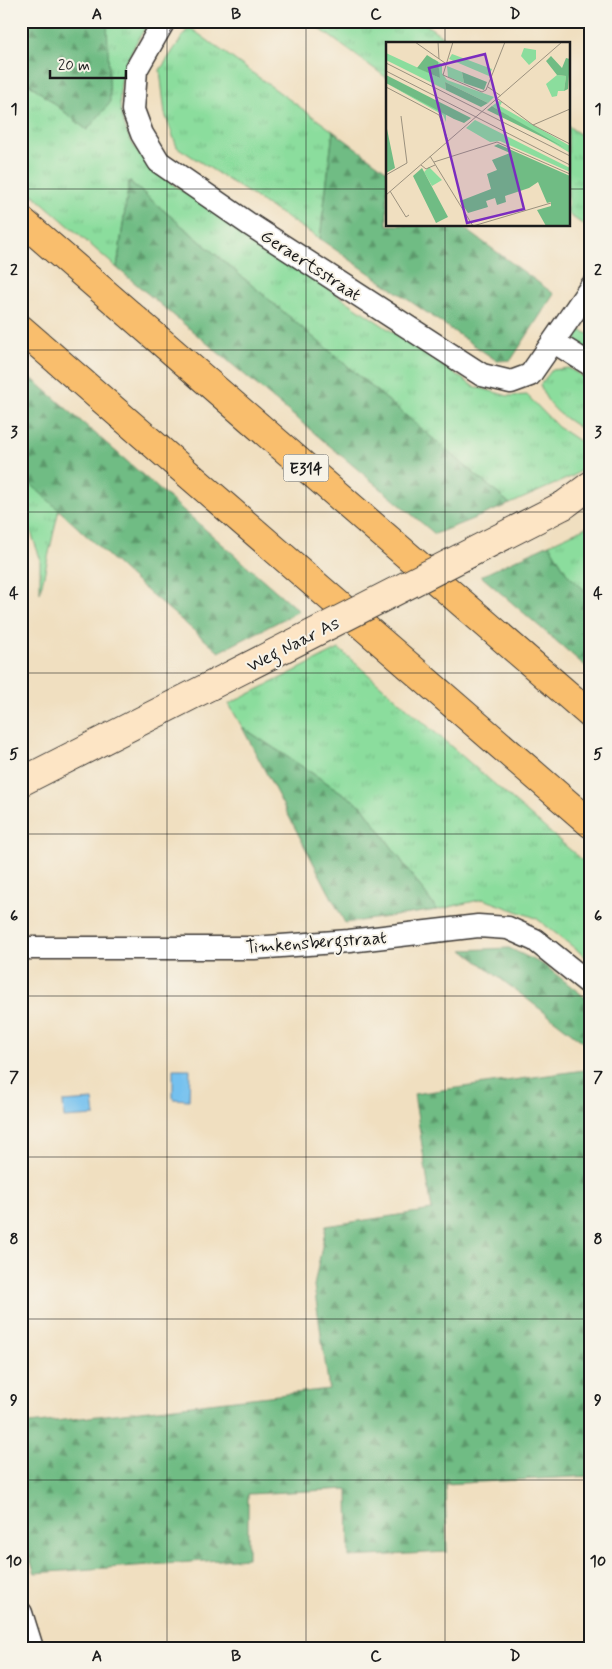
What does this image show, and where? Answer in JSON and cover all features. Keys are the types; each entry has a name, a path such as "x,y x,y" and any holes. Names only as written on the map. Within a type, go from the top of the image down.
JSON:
{"highway":[{"name":"E314","path":"21,220 591,715"},
{"path":"21,329 591,824"}],"main road":[{"name":"Weg Naar As","path":"564,506 591,485"},
{"name":"Weg Naar As","path":"21,782 564,506 591,498"}],"street":[{"name":"Geraertsstraat","path":"164,21 136,70 133,110 142,134 159,162 249,224 482,376 511,382 530,375 591,287"},
{"path":"554,342 591,365"},
{"name":"Timkensbergstraat","path":"21,948 254,948 349,941 478,926 508,928 535,940 591,985"},
{"path":"21,1614 32,1648"}],"green space":[{"path":"21,21 107,21 110,103 87,130 21,77"},
{"path":"107,21 150,21 132,51 126,66 121,82 120,97 121,113 134,146 156,173 473,386 508,396 527,395 558,427 591,449 591,463 573,476 510,504 129,181 117,268 21,184 21,77 87,130 106,37"},
{"path":"309,21 421,21 450,42 386,42 386,77"},
{"path":"189,27 333,131 320,239 177,147 165,114 160,70"},
{"path":"570,127 591,142 591,230 570,215"},
{"path":"333,131 386,170 386,226 461,226 554,294 511,360 497,361 320,239"},
{"path":"129,181 510,504 435,534 117,268"},
{"path":"577,329 591,335 591,355 578,344 576,338"},
{"path":"568,368 591,381 591,435 560,414 549,402 540,385 552,370"},
{"path":"21,369 299,611 219,652 132,578 21,475"},
{"path":"21,475 59,509 40,593 40,558 25,515 21,512"},
{"path":"591,525 591,596 568,575 549,544"},
{"path":"549,544 568,575 591,596 591,671 481,576"},
{"path":"339,649 591,868 591,961 536,918 483,899 437,910 362,806 242,727 229,704"},
{"path":"242,727 362,806 437,910 345,923"},
{"path":"509,948 544,965 591,1002 591,1048 463,950"},
{"path":"591,1069 591,1476 445,1484 447,1552 349,1557 348,1489 248,1494 248,1558 35,1573 21,1535 21,1425 329,1389 314,1286 326,1226 432,1210 414,1094"}],"water":[{"path":"173,1069 190,1069 189,1100 173,1099"},
{"path":"93,1100 95,1116 64,1118 63,1102"}]}
